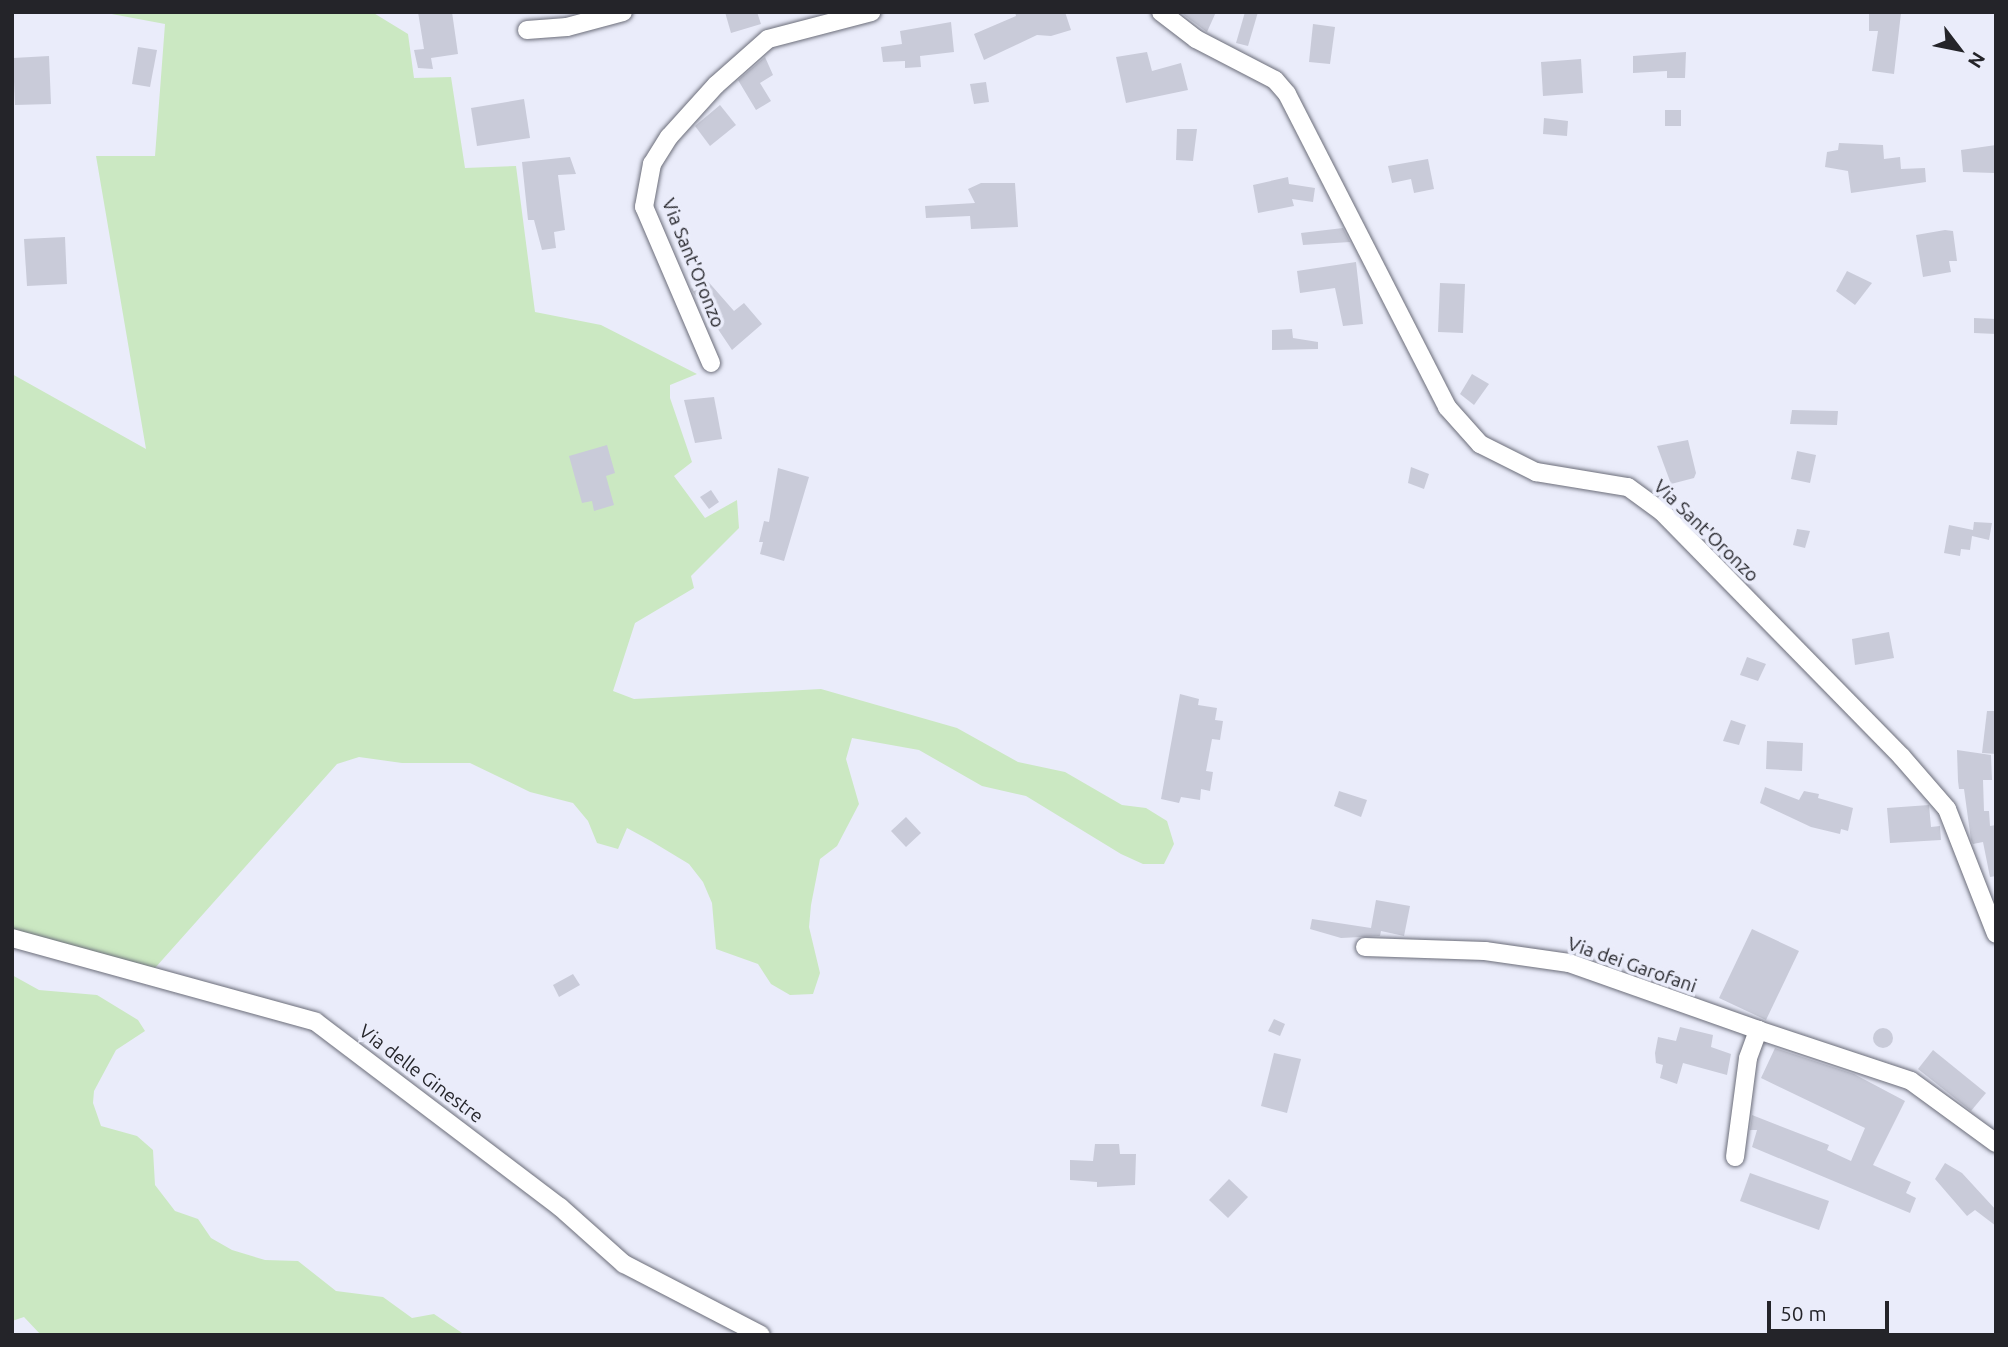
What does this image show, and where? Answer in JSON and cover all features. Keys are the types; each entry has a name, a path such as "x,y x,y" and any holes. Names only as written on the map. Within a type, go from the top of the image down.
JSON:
{"street":[{"path":"527,30 567,27 623,12"},
{"name":"Via Sant'Oronzo","path":"711,363 643,207 652,164 668,137 716,85 768,39 809,25 872,12"},
{"name":"Via Sant'Oronzo","path":"1161,12 1196,38 1275,80 1287,94 1447,407 1480,444 1507,458 1567,480 1628,487 1662,512 1901,755 1947,809 1996,934"},
{"name":"Via delle Ginestre","path":"12,938 316,1022 560,1207 624,1264 761,1335"},
{"name":"Via dei Garofani","path":"1365,947 1485,951 1569,963 1910,1081 1996,1143"},
{"path":"1735,1157 1748,1058 1758,1030"}],"green space":[{"path":"101,12 372,12 408,34 414,78 451,77 465,168 516,166 535,312 601,325 697,374 670,385 670,398 692,462 674,476 705,518 737,500 739,528 691,576 694,588 635,623 613,691 634,699 821,689 957,728 1018,762 1065,772 1122,805 1146,808 1167,821 1174,844 1164,864 1143,864 1121,854 1026,796 982,786 919,750 852,738 846,759 859,804 837,846 820,859 811,905 809,927 820,973 813,994 790,995 771,984 758,964 716,949 712,903 703,882 689,864 651,841 627,828 618,849 597,843 588,821 573,803 530,792 470,763 402,763 359,757 337,764 155,968 12,930 12,374 146,449 96,156 155,156 165,24"},
{"path":"12,975 39,990 97,995 138,1020 145,1031 116,1050 94,1091 93,1103 101,1126 137,1136 153,1150 155,1185 175,1211 198,1219 211,1238 232,1250 265,1260 298,1261 336,1291 383,1297 412,1318 434,1314 465,1335 41,1335 24,1317 12,1321"}],"building":[{"path":"418,12 452,12 458,54 431,58 433,69 418,68 414,50 424,49"},
{"path":"725,12 757,12 761,24 731,33"},
{"path":"1015,12 1065,12 1071,30 1051,36 1037,35 984,60 974,34 1016,16"},
{"path":"1180,12 1216,12 1207,32"},
{"path":"1245,12 1258,12 1248,46 1236,43"},
{"path":"1869,12 1901,13 1894,74 1872,71 1878,31 1869,31"},
{"path":"951,22 954,52 920,56 921,67 905,68 905,61 883,62 881,47 902,44 900,31"},
{"path":"1313,24 1335,27 1330,64 1309,62"},
{"path":"138,47 157,50 150,87 132,84"},
{"path":"1147,52 1152,71 1181,63 1188,90 1126,103 1116,57"},
{"path":"1686,52 1685,78 1667,78 1667,71 1633,73 1633,56"},
{"path":"49,56 51,104 15,105 13,58"},
{"path":"765,57 773,75 760,83 771,101 756,110 738,80"},
{"path":"1581,59 1583,93 1543,96 1541,62"},
{"path":"986,82 989,102 974,104 970,84"},
{"path":"524,99 530,138 477,146 471,108"},
{"path":"720,105 736,125 710,146 695,126"},
{"path":"1665,110 1681,110 1681,126 1665,126"},
{"path":"1544,118 1568,121 1567,136 1543,134"},
{"path":"1177,129 1197,129 1193,161 1176,160"},
{"path":"1839,143 1883,145 1884,159 1900,157 1901,169 1925,168 1926,182 1851,193 1848,171 1825,167 1827,152 1838,150"},
{"path":"1996,145 1994,173 1963,172 1961,150"},
{"path":"570,157 576,174 558,175 565,230 554,232 556,248 542,250 534,220 528,220 522,162"},
{"path":"1428,159 1434,189 1414,193 1411,179 1392,183 1388,166"},
{"path":"1288,177 1289,184 1315,188 1313,202 1292,199 1294,206 1258,213 1253,185"},
{"path":"981,183 1015,183 1018,227 971,229 970,216 926,218 925,206 975,203 968,189"},
{"path":"1343,228 1350,242 1303,245 1301,233"},
{"path":"1953,231 1957,261 1949,261 1951,272 1923,277 1916,235"},
{"path":"65,237 67,284 27,286 24,239"},
{"path":"1356,262 1363,324 1343,326 1335,288 1300,293 1297,271"},
{"path":"1847,271 1872,283 1855,305 1836,291"},
{"path":"705,278 734,311 744,303 762,324 732,350 691,289"},
{"path":"1440,283 1465,284 1463,333 1438,332"},
{"path":"1974,318 1996,319 1996,334 1974,333"},
{"path":"1292,329 1293,338 1318,342 1318,349 1272,350 1272,330"},
{"path":"1472,374 1489,384 1474,405 1460,394"},
{"path":"714,397 722,439 695,443 684,400"},
{"path":"1792,410 1838,411 1837,425 1790,424"},
{"path":"1688,440 1696,473 1694,478 1671,484 1657,446"},
{"path":"607,445 615,473 606,476 614,505 594,511 592,501 582,503 569,456"},
{"path":"1797,451 1816,455 1810,483 1791,479"},
{"path":"1411,467 1429,474 1424,489 1408,483"},
{"path":"778,468 809,477 784,561 760,554 763,542 759,542 764,521 769,522"},
{"path":"711,490 719,502 709,509 700,497"},
{"path":"1974,522 1992,523 1989,540 1972,536 1970,550 1961,549 1960,556 1944,553 1949,525 1973,530"},
{"path":"1797,529 1810,531 1805,548 1793,545"},
{"path":"1889,632 1894,658 1855,665 1852,639"},
{"path":"1747,657 1766,664 1758,681 1740,675"},
{"path":"1180,694 1199,699 1198,705 1217,708 1215,720 1223,721 1220,740 1212,739 1206,771 1213,772 1210,791 1201,789 1200,800 1181,797 1179,803 1161,799"},
{"path":"1987,711 1996,711 1996,754 1982,753"},
{"path":"1731,720 1746,725 1739,745 1723,741"},
{"path":"1767,741 1803,743 1802,771 1766,769"},
{"path":"1957,750 1991,755 1992,780 1983,780 1984,811 1989,811 1990,826 1996,825 1996,876 1990,877 1983,842 1973,844 1971,840 1964,789 1959,789"},
{"path":"1765,787 1799,800 1804,791 1819,794 1818,798 1853,808 1848,831 1841,829 1840,834 1811,827 1760,803"},
{"path":"1339,791 1367,800 1361,817 1334,806"},
{"path":"1929,805 1931,827 1940,826 1941,840 1890,843 1887,808"},
{"path":"906,817 921,833 906,847 891,831"},
{"path":"1376,900 1410,906 1404,936 1381,931 1380,936 1341,938 1310,929 1312,919 1371,928"},
{"path":"1752,929 1799,951 1766,1020 1719,998"},
{"path":"573,974 580,985 559,997 553,985"},
{"path":"1274,1019 1285,1024 1280,1036 1268,1031"},
{"path":"1680,1027 1713,1035 1711,1047 1731,1054 1727,1075 1683,1063 1677,1084 1660,1078 1663,1065 1656,1063 1655,1053 1658,1037 1676,1041"},
{"path":"1883,1028 1890,1031 1893,1038 1890,1045 1883,1048 1876,1045 1873,1038 1876,1031"},
{"path":"1775,1048 1854,1074 1905,1101 1873,1165 1911,1182 1906,1193 1916,1198 1910,1213 1752,1147 1757,1130 1750,1130 1752,1115 1829,1145 1827,1150 1851,1161 1865,1128 1761,1078"},
{"path":"1933,1050 1986,1093 1971,1111 1918,1069"},
{"path":"1274,1053 1301,1059 1287,1113 1261,1106"},
{"path":"1095,1144 1119,1144 1120,1154 1136,1154 1135,1185 1097,1187 1097,1182 1070,1180 1070,1160 1093,1161"},
{"path":"1945,1163 1962,1173 1996,1210 1996,1226 1975,1210 1967,1216 1935,1179"},
{"path":"1750,1173 1829,1201 1819,1230 1740,1201"},
{"path":"1229,1179 1248,1197 1228,1218 1209,1200"}]}
